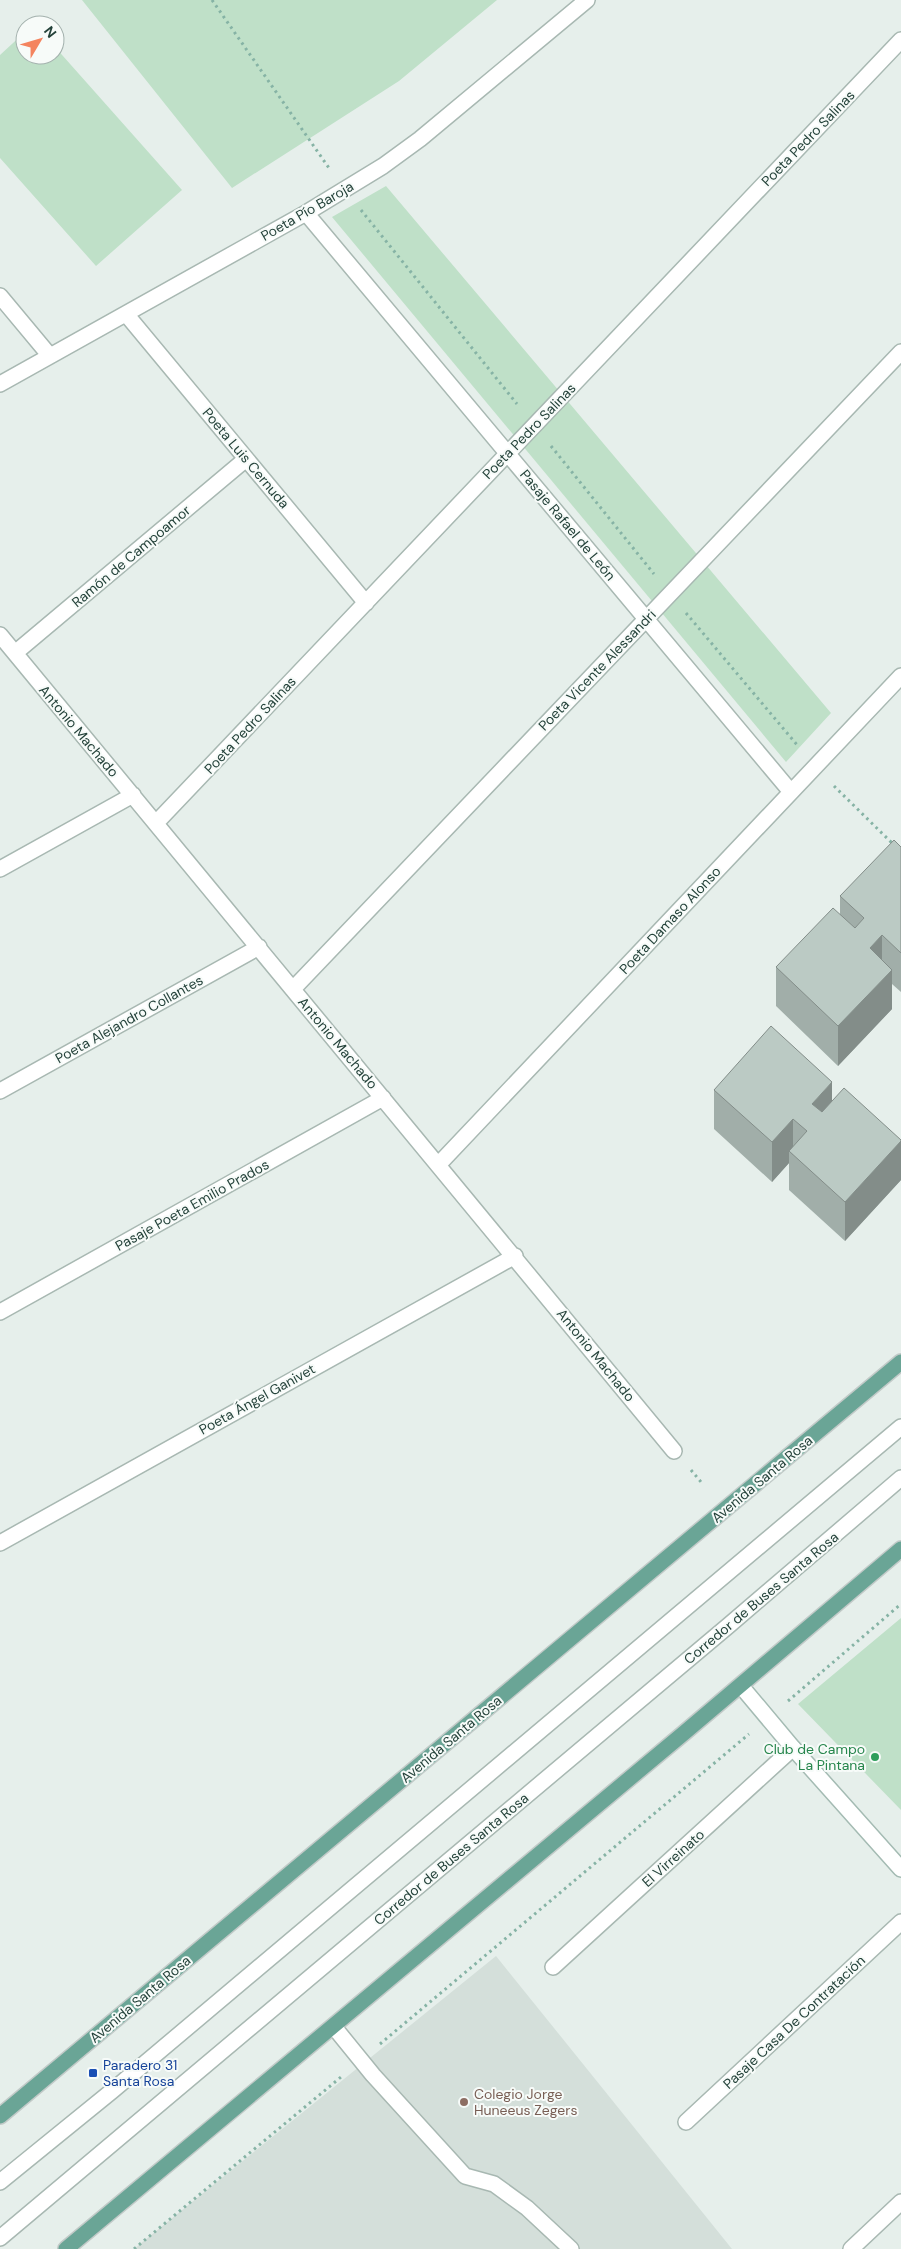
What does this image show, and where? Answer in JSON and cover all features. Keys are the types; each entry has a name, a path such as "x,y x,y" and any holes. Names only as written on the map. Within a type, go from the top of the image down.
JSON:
{"main road":[{"name":"Avenida Santa Rosa","path":"0,2116 901,1362"},
{"path":"66,2249 334,2027 901,1549"}],"street":[{"name":"Poeta Pío Baroja","path":"0,384 306,213 383,166 420,139 587,0"},
{"name":"Poeta Pedro Salinas","path":"156,824 901,40"},
{"name":"Pasaje Rafael de León","path":"306,213 791,792"},
{"path":"0,296 50,356"},
{"name":"Poeta Luis Cernuda","path":"126,314 366,603"},
{"name":"Poeta Vicente Alessandri","path":"293,989 901,352"},
{"name":"Ramón de Campoamor","path":"15,654 246,459"},
{"name":"Antonio Machado","path":"0,636 439,1164 674,1451"},
{"name":"Poeta Damaso Alonso","path":"439,1164 901,676"},
{"path":"0,869 133,795"},
{"name":"Poeta Alejandro Collantes","path":"0,1091 258,947"},
{"name":"Pasaje Poeta Emilio Prados","path":"0,1312 383,1098"},
{"name":"Poeta Ángel Ganivet","path":"0,1543 515,1256"},
{"path":"0,2182 112,2091 901,1427"},
{"name":"Corredor de Buses Santa Rosa","path":"0,2238 728,1626 901,1478"},
{"path":"740,1686 901,1869"},
{"name":"El Virreinato","path":"553,1967 793,1748"},
{"name":"Pasaje Casa De Contratación","path":"686,2122 901,1922"},
{"path":"334,2027 361,2060 465,2176 494,2184 527,2208 571,2249"},
{"path":"851,2249 901,2202"}],"path":[{"path":"134,2249 711,1768 901,1604"}],"shaded area":[{"name":"Colegio Jorge Huneeus Zegers","path":"496,1956 732,2249 134,2249"}],"green space":[{"path":"82,0 497,0 399,81 232,188"},
{"path":"15,41 15,65 65,65 65,58 182,190 96,266 0,158 0,55"},
{"path":"386,186 831,713 786,762 332,217"},
{"name":"Club de Campo La Pintana","path":"901,1618 901,1810 798,1704"}],"building":[{"path":"894,840 901,847 901,953 882,935 870,948 892,970 838,1026 776,967 833,908 855,928 864,918 840,896"},
{"path":"771,1026 832,1082 812,1104 822,1112 844,1088 901,1140 845,1202 789,1151 807,1131 793,1119 772,1142 714,1090"}],"place":[{"name":"Club de Campo La Pintana","path":"875,1757"},
{"name":"Paradero 31 Santa Rosa","path":"93,2073"},
{"name":"Colegio Jorge Huneeus Zegers","path":"464,2102"}]}
